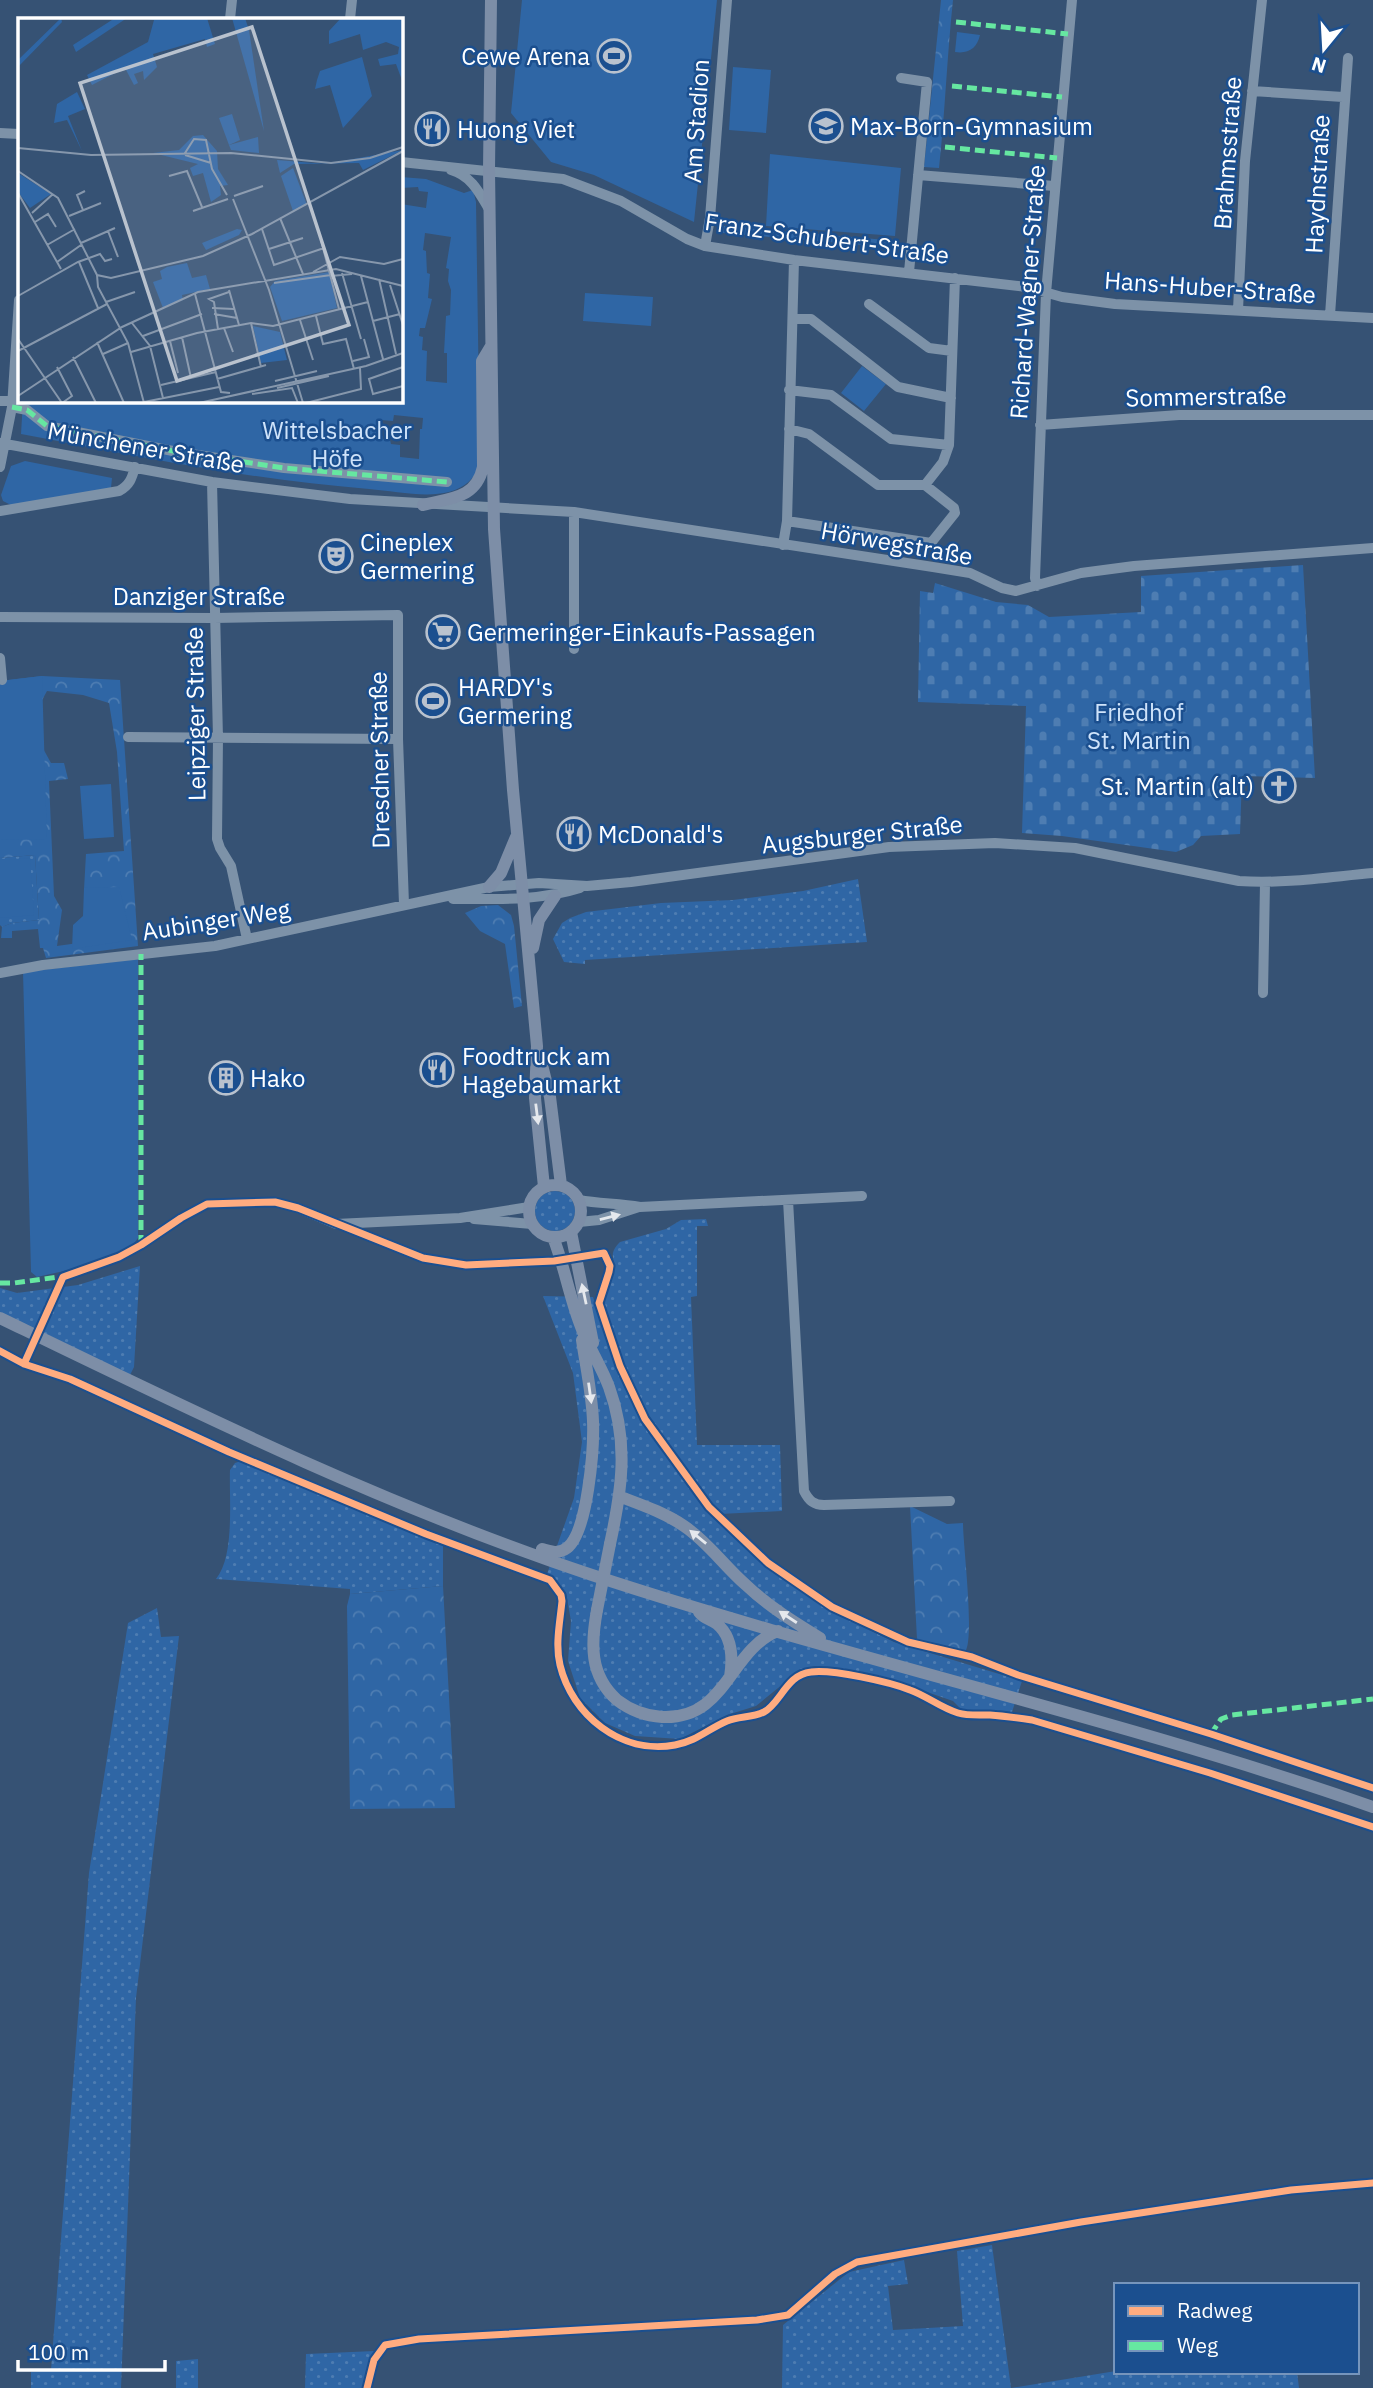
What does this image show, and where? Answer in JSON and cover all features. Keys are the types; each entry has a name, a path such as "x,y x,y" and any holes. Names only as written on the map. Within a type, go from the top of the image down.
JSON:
{"main road":[{"path":"491,0 489,170 494,508 499,616 537,1046 535,1098 544,1187"},
{"path":"423,505 460,496 478,482 483,467 482,360 492,345"},
{"path":"489,887 501,873 517,834"},
{"path":"530,958 539,920 555,896"},
{"path":"537,1046 550,1097 561,1185"},
{"path":"525,1550 536,1547 551,1553 561,1551 573,1542 588,1488 594,1444 591,1395 580,1326 563,1262 553,1237 538,1231 532,1224 529,1207 534,1195 544,1187 561,1185 575,1193 579,1200 582,1212 575,1226 596,1357"},
{"path":"553,1237 575,1226"},
{"path":"0,1318 312,1466 447,1522 525,1550 697,1607 1128,1729 1373,1807"},
{"path":"580,1326 609,1385 618,1416 622,1452 621,1497 592,1641 595,1662 607,1688 629,1707 654,1716 683,1715 705,1705 716,1696 758,1641 778,1631"},
{"path":"621,1497 660,1512 684,1525 705,1542 726,1566 762,1599 832,1646"},
{"path":"697,1607 701,1616 719,1625 726,1634 732,1655 730,1677"}],"street":[{"path":"230,18 232,0"},
{"path":"351,18 352,0"},
{"name":"Am Stadion","path":"705,246 727,0"},
{"name":"Richard-Wagner-Straße","path":"1037,586 1035,578 1046,293 1072,0"},
{"name":"Brahmsstraße","path":"1238,310 1245,161 1262,0"},
{"name":"Haydnstraße","path":"1330,316 1343,97 1348,58"},
{"path":"901,78 927,82 909,272"},
{"name":"Haydnstraße","path":"1252,91 1343,97"},
{"path":"0,133 18,134"},
{"name":"Franz-Schubert-Straße","path":"402,162 550,176 600,191 687,239 705,246 794,260 1027,287 1046,293"},
{"path":"441,166 467,177 490,211"},
{"path":"918,174 1054,186"},
{"path":"783,545 787,521 794,260"},
{"path":"925,485 943,462 949,445 955,278"},
{"name":"Hans-Huber-Straße","path":"1046,293 1115,303 1373,318"},
{"path":"869,304 929,348 952,351"},
{"path":"0,467 13,404 18,317"},
{"path":"793,319 811,319 898,387 951,398"},
{"path":"789,390 831,395 891,439 949,445"},
{"path":"0,401 13,404"},
{"name":"Münchener Straße","path":"13,404 27,410 47,426 120,441 245,463 447,482"},
{"name":"Sommerstraße","path":"1040,425 1179,415 1373,415"},
{"path":"787,521 931,543 955,513 954,508 925,485 878,485 806,432 789,429"},
{"name":"Münchener Straße","path":"3,443 212,482 350,499 494,508"},
{"path":"0,511 119,491 131,480 135,467"},
{"name":"Leipziger Straße","path":"212,482 218,738 217,839 231,866 247,939"},
{"name":"Hörwegstraße","path":"494,508 574,512 970,573 1011,591 1081,573 1134,566 1373,548"},
{"path":"574,512 574,649"},
{"name":"Danziger Straße","path":"0,617 397,615"},
{"name":"Dresdner Straße","path":"397,615 404,904"},
{"path":"0,657 2,680"},
{"path":"128,737 398,739"},
{"name":"Augsburger Straße","path":"522,884 587,886 696,875 889,847 995,843 1075,848 1239,881 1312,881 1373,873"},
{"path":"1263,993 1265,883"},
{"name":"Aubinger Weg","path":"437,900 489,887 522,884"},
{"name":"Augsburger Straße","path":"523,898 555,896 587,886"},
{"name":"Aubinger Weg","path":"0,973 43,965 215,946 404,904 437,900 523,898"},
{"path":"579,1200 640,1207 862,1196"},
{"path":"789,1200 804,1491 816,1505 950,1501"},
{"path":"298,1208 336,1224 460,1218 529,1207"},
{"path":"575,1226 640,1207"},
{"path":"460,1218 532,1224"}],"green space":[{"name":"Cewe Arena","path":"522,0 717,0 694,222 594,175 551,162 511,113"},
{"path":"941,0 953,0 939,168 924,167"},
{"path":"957,32 980,35 972,49 955,52"},
{"path":"733,67 771,70 766,133 729,130"},
{"path":"770,154 901,168 895,236 766,226"},
{"name":"Wittelsbacher Höfe","path":"402,177 426,179 464,193 473,190 476,202 480,466 472,479 464,485 440,494 409,494 281,480 21,434 23,402 402,402 402,204 426,208 428,192 419,191 418,187 402,188","holes":["425,233 451,237 446,268 449,269 448,281 451,290 444,353 447,353 447,383 426,381 427,351 422,350 423,337 419,336 420,328 425,328 432,299 428,298 430,274 427,273 426,251 423,250","394,415 423,418 419,459 400,457 400,445 391,444 390,440 379,435 381,420 393,421"]},
{"path":"724,226 898,241 897,248 723,233"},
{"path":"585,293 653,297 651,326 583,321"},
{"path":"862,366 886,384 864,411 841,393"},
{"path":"25,461 112,478 111,488 13,506 3,501 1,495 11,466"},
{"name":"Friedhof St. Martin","path":"1303,565 1315,778 1242,776 1240,834 1201,836 1193,845 1176,852 1022,833 1026,706 918,702 920,591 933,593 935,583 996,602 1028,605 1049,617 1141,612 1141,576"},
{"path":"42,676 120,680 138,946 46,958 43,948 40,948 38,929 12,931 12,938 1,938 2,927 39,920 35,855 0,858 0,681","holes":["47,691 83,695 109,703 117,752 124,851 86,854 84,890 129,936 57,946 62,910 54,896 49,781 68,779 64,763 51,763 45,753 36,728 36,720"]},
{"path":"42,676 47,840 0,839 0,681"},
{"path":"111,784 114,837 84,839 80,786"},
{"path":"35,855 39,920 2,927 0,858"},
{"path":"30,858 34,915 0,918 0,860"},
{"path":"858,879 867,942 585,960 585,964 564,962 553,939 562,923 586,912 661,903 733,900 803,891"},
{"path":"119,887 132,940 72,949 73,925 83,916 84,888"},
{"path":"498,905 511,915 514,926 522,1006 514,1008 505,944 480,931 465,913 481,906"},
{"path":"138,959 138,1238 130,1246 106,1259 37,1277 31,1272 23,972"},
{"path":"555,1191 563,1192 569,1197 574,1203 574,1219 569,1225 563,1230 555,1231 547,1230 541,1225 536,1219 535,1211 536,1203 541,1197 547,1192"},
{"path":"706,1219 708,1226 697,1226 697,1296 691,1297 697,1445 780,1445 782,1511 720,1514 676,1458 639,1398 608,1322 604,1298 614,1272 613,1254 616,1246 620,1242 666,1229 681,1220"},
{"path":"140,1266 134,1367 130,1375 0,1314 0,1288 17,1293 78,1285"},
{"path":"543,1296 593,1297 616,1367 641,1421 705,1509 765,1567 830,1611 894,1642 1022,1681 1012,1712 963,1711 953,1701 901,1683 815,1666 799,1671 756,1706 727,1715 680,1739 635,1736 605,1723 580,1698 568,1661 571,1621 566,1593 547,1574 574,1498 582,1442 573,1373"},
{"path":"241,1461 443,1545 443,1586 350,1594 350,1589 216,1579 222,1569 229,1542 230,1470 235,1463"},
{"path":"910,1506 947,1524 963,1523 969,1612 968,1644 965,1652 917,1639"},
{"path":"443,1586 455,1808 350,1809 347,1606 350,1594"},
{"path":"157,1608 161,1637 179,1636 136,1998 121,2388 31,2388 31,2372 51,2370 89,1873 128,1623"},
{"path":"992,2245 1011,2388 782,2388 783,2325 849,2272 904,2260 908,2284 888,2286 893,2330 963,2326 957,2251"},
{"path":"375,2351 366,2370 364,2388 305,2388 306,2354"},
{"path":"198,2359 198,2388 176,2388 176,2361"},
{"path":"1114,2371 1114,2374 1297,2374 1299,2388 1011,2388"}],"marked path":[{"path":"956,22 1068,34"},
{"path":"952,86 1062,97"},
{"path":"945,147 1057,158"},
{"path":"12,407 27,410 47,426 178,452 284,468 447,482"},
{"path":"141,954 141,1245"},
{"path":"0,1283 66,1276"},
{"path":"1211,1734 1221,1719 1232,1715 1373,1699"}],"cycle path":[{"path":"24,1364 63,1277 119,1257 207,1204 275,1202 298,1208 423,1258 466,1265 554,1261 604,1253 610,1266 599,1303 620,1366 645,1419 709,1507 768,1563 832,1607 908,1642 972,1657 1018,1675 1211,1734 1373,1788"},
{"path":"0,1351 24,1364 70,1379 229,1452 426,1534 550,1580 561,1595 562,1601 558,1649 566,1683 587,1715 602,1728 636,1744 675,1745 690,1741 727,1721 764,1712 775,1703 790,1683 803,1674 833,1672 901,1687 962,1714 1032,1720 1210,1773 1373,1827"},
{"path":"367,2388 374,2360 385,2345 419,2339 757,2320 788,2315 835,2274 857,2262 1081,2222 1291,2190 1373,2183"}],"place":[{"name":"Cewe Arena","path":"614,56"},
{"name":"Max-Born-Gymnasium","path":"826,126"},
{"name":"Huong Viet","path":"432,129"},
{"name":"Cineplex Germering","path":"336,556"},
{"name":"Germeringer-Einkaufs-Passagen","path":"443,632"},
{"name":"HARDY's Germering","path":"433,701"},
{"name":"St. Martin (alt)","path":"1279,786"},
{"name":"McDonald's","path":"574,834"},
{"name":"Foodtruck am Hagebaumarkt","path":"437,1070"},
{"name":"Hako","path":"226,1078"}]}
